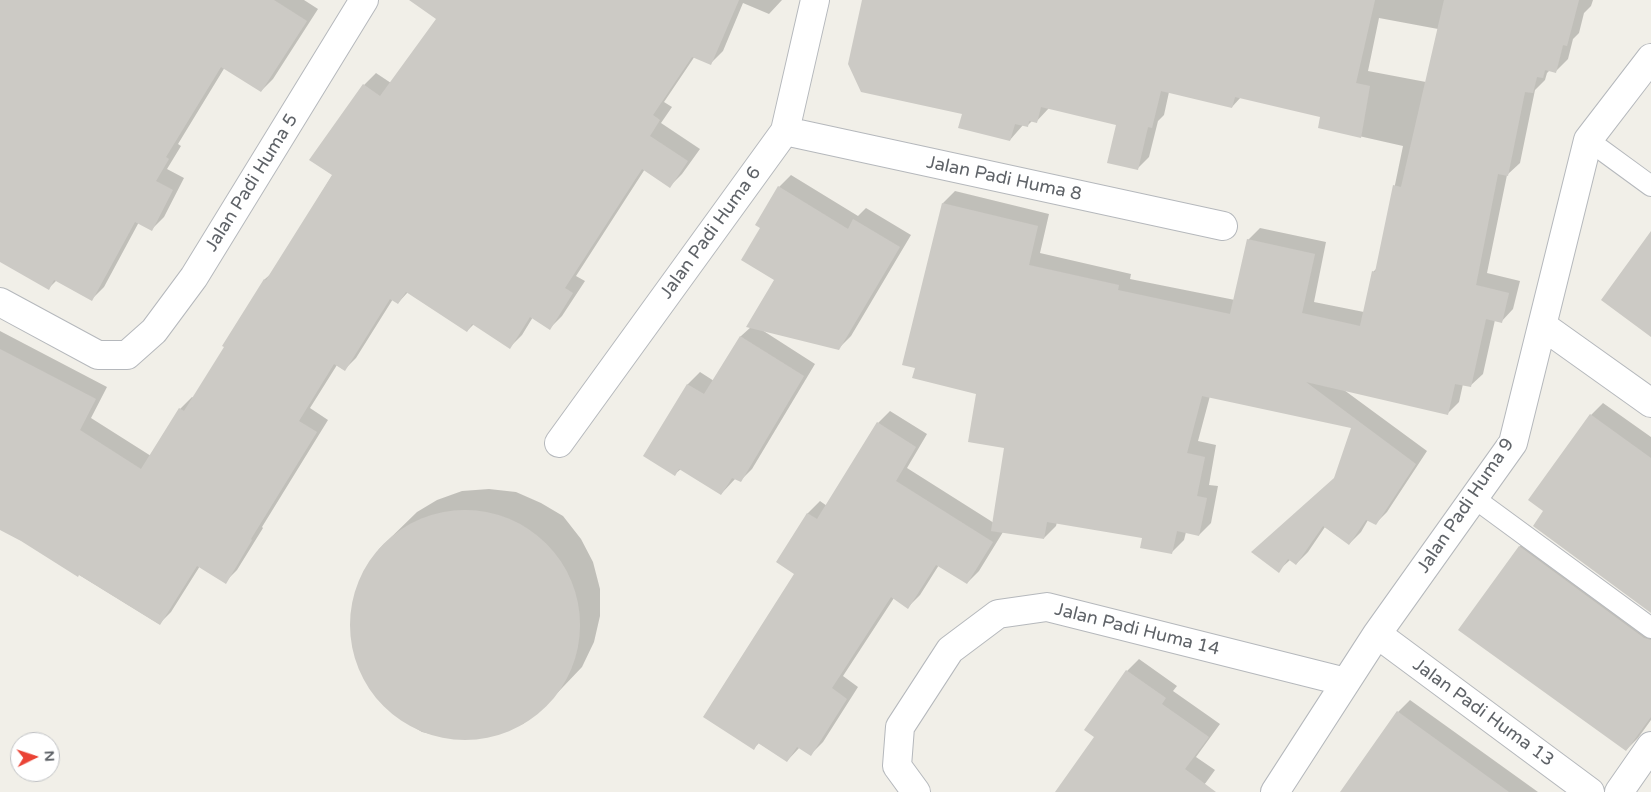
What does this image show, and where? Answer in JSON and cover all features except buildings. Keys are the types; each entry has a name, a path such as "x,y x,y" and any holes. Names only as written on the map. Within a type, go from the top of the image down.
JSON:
{"street":[{"name":"Jalan Padi Huma 5","path":"0,302 98,355 126,355 154,331 194,277 364,0"},
{"name":"Jalan Padi Huma 6","path":"559,443 785,131 815,0"},
{"name":"Jalan Padi Huma 9","path":"1274,792 1377,634 1513,443 1588,140 1651,58"},
{"name":"Jalan Padi Huma 8","path":"785,131 1223,226"},
{"path":"1542,326 1651,403"},
{"name":"Jalan Padi Huma 14","path":"916,792 898,766 900,727 950,650 998,614 1047,607 1346,682"},
{"name":"Jalan Padi Huma 13","path":"1377,634 1590,792"},
{"path":"1619,792 1651,746"}],"lane":[{"path":"1588,140 1651,186"},
{"path":"1474,498 1651,628"}]}
